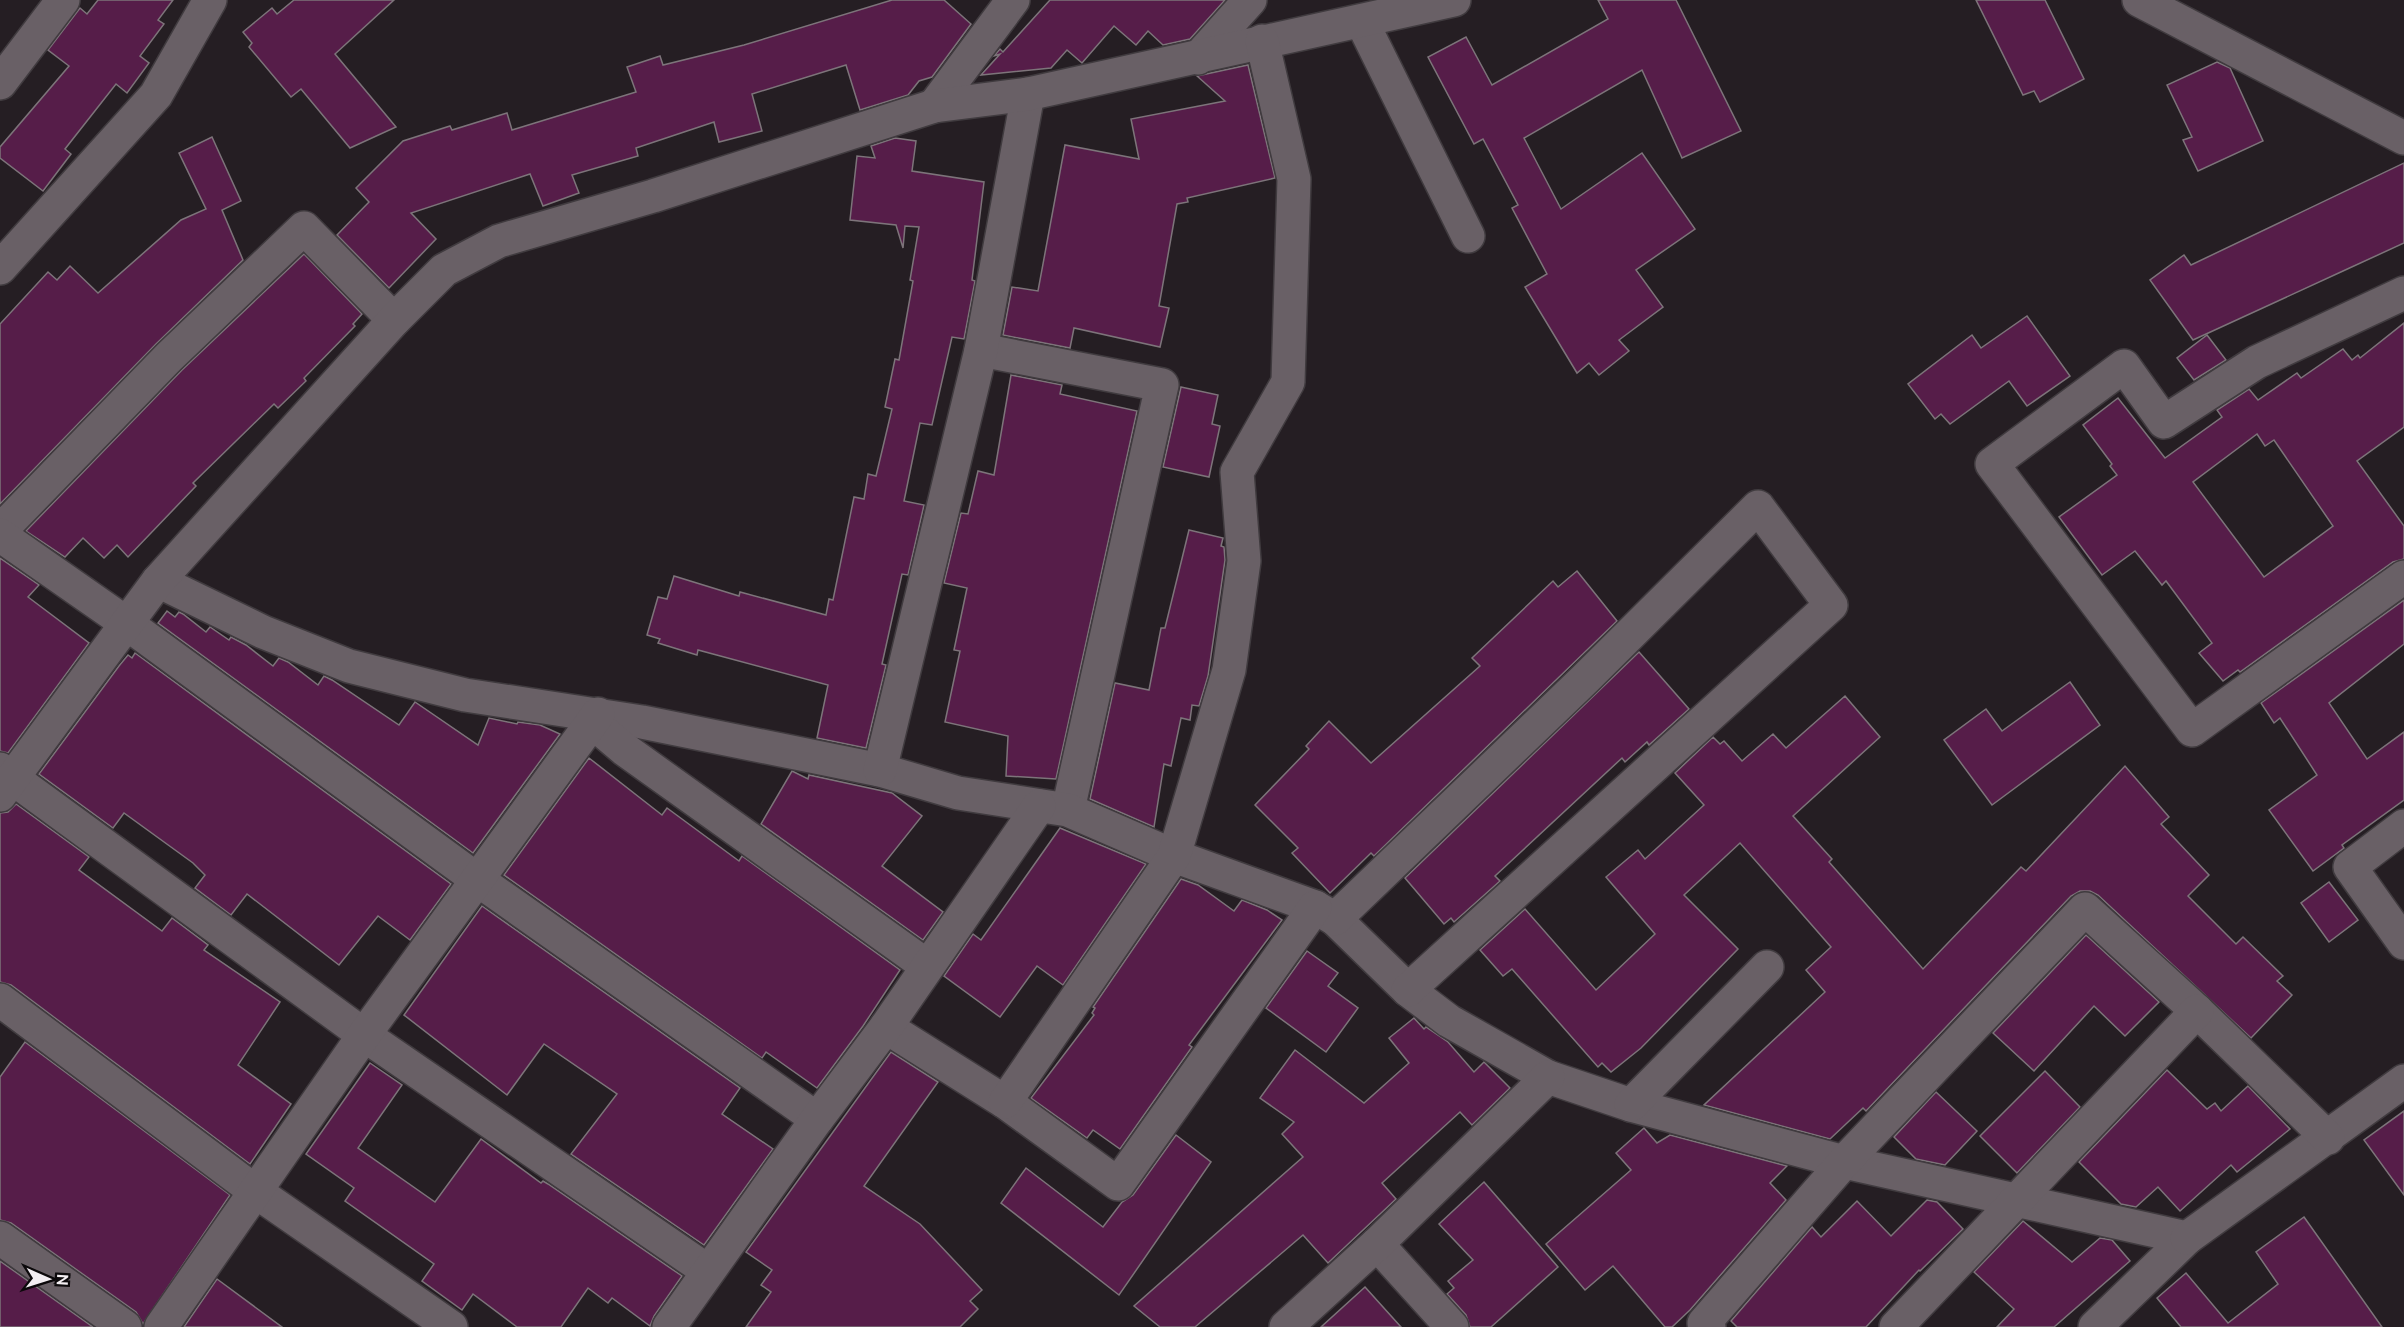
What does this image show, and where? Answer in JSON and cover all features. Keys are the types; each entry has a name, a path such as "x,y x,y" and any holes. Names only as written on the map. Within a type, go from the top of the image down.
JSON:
{"street":[{"path":"0,83 63,0"},
{"path":"0,268 156,95 210,0"},
{"path":"1198,58 1250,0"},
{"path":"708,1271 364,1035 4,781 158,581 394,320 444,270 499,241 664,192 934,106 1028,94 1454,0"},
{"path":"2139,0 2404,138"},
{"path":"934,106 996,6"},
{"path":"1362,22 1468,236"},
{"path":"1005,1102 1174,856 1229,670 1244,561 1238,472 1288,382 1294,179 1262,41"},
{"path":"880,770 981,350 1028,94"},
{"path":"394,320 304,228 169,357 0,533 475,878 817,1119"},
{"path":"2404,293 2257,362 2164,422 2124,366 1992,464 2192,730 2404,577"},
{"path":"669,1327 817,1119 886,1027 927,966 1054,808 1162,385 981,350"},
{"path":"886,1027 1005,1102 1118,1185 1325,913 1585,679 1758,507 1831,605 1408,990"},
{"path":"158,581 263,633 349,666 465,695 880,770 958,793 1054,808 1325,913 1408,990 1449,1021 1548,1077 1630,1105 1844,1162 2187,1238"},
{"path":"161,1327 475,878 595,718"},
{"path":"595,718 633,756 927,966"},
{"path":"2404,826 2350,867 2404,943"},
{"path":"1708,1327 1704,1323 1844,1162 2085,909 2197,1011 2328,1138"},
{"path":"1630,1105 1767,967"},
{"path":"0,1000 255,1191 451,1327"},
{"path":"1896,1327 2197,1011"},
{"path":"1286,1327 1377,1244 1548,1077"},
{"path":"2095,1327 2187,1238 2403,1085"},
{"path":"0,1238 125,1327"},
{"path":"1377,1244 1452,1327"}],"building":[{"path":"98,0 173,0 158,20 164,24 140,56 149,63 127,93 116,84 65,149 71,154 43,191 0,158 0,147 69,66 48,50 80,8 87,14"},
{"path":"294,0 394,0 335,54 396,127 350,148 301,89 291,97 249,47 252,43 243,32 272,8 277,14"},
{"path":"892,0 944,0 971,24 932,77 919,81 908,95 860,110 846,65 752,94 762,131 719,142 714,122 636,148 638,156 572,175 579,193 543,206 530,174 411,213 436,239 389,288 337,235 369,202 356,188 403,141 450,126 452,130 507,113 512,130 636,92 627,67 660,56 663,65 744,45"},
{"path":"1050,0 1225,0 1190,39 1163,45 1148,31 1136,45 1114,26 1082,63 1067,50 1051,68 981,75 1000,54 994,56 1000,49 1003,52"},
{"path":"1598,0 1676,0 1741,131 1682,158 1642,70 1524,138 1561,209 1642,153 1695,229 1636,270 1663,307 1619,340 1629,351 1599,375 1589,363 1577,373 1525,287 1547,274 1512,208 1518,205 1483,139 1474,144 1428,57 1466,37 1492,85 1608,19"},
{"path":"1976,0 2045,0 2084,79 2040,102 2034,91 2023,95"},
{"path":"2217,62 2230,68 2263,141 2198,171 2183,140 2192,137 2167,85"},
{"path":"1248,65 1275,178 1187,198 1188,202 1177,204 1159,306 1169,308 1160,347 1074,328 1070,348 1003,335 1012,287 1038,291 1065,145 1139,159 1131,119 1225,101 1197,76"},
{"path":"212,137 241,201 222,210 243,260 156,344 0,504 0,324 48,272 57,280 70,266 98,293 181,220 206,209 179,153"},
{"path":"895,138 916,141 912,171 984,182 972,280 975,281 964,339 952,337 932,425 920,423 904,501 924,505 908,575 902,574 882,664 886,665 866,748 817,738 828,685 698,650 697,655 658,643 660,639 647,635 658,597 667,599 674,576 739,596 740,592 826,615 829,599 833,600 854,497 864,499 868,474 876,476 892,409 885,407 895,359 899,360 913,281 910,280 919,227 905,226 903,248 896,225 850,220 857,156 875,158 871,146"},
{"path":"2404,163 2404,243 2193,340 2150,280 2184,255 2191,265"},
{"path":"304,254 362,314 353,324 355,326 304,378 306,381 278,408 274,404 193,483 196,486 128,557 117,545 104,558 83,538 65,557 26,531 182,370"},
{"path":"2027,316 2070,376 2027,406 2009,381 1950,424 1941,414 1935,419 1908,384 1972,335 1981,348"},
{"path":"2404,323 2404,427 2357,461 2404,526 2404,559 2393,562 2240,672 2238,670 2223,681 2199,653 2212,643 2166,581 2162,585 2135,551 2102,575 2059,517 2117,475 2110,466 2112,464 2083,425 2118,398 2165,458 2222,417 2217,410 2249,389 2258,400 2297,373 2301,378 2343,349 2352,360 2358,355 2360,358","holes":["2257,434 2265,446 2274,440 2333,526 2264,577 2193,482"]},
{"path":"2207,335 2226,360 2194,380 2177,358"},
{"path":"1011,375 1062,385 1060,394 1137,411 1056,779 1006,776 1008,736 945,722 960,651 954,650 967,588 944,583 961,513 968,514 978,471 994,475"},
{"path":"1181,387 1218,395 1212,424 1220,426 1209,477 1163,467"},
{"path":"1189,530 1223,538 1221,546 1224,547 1225,560 1208,676 1199,706 1192,705 1190,720 1181,718 1171,766 1164,764 1154,827 1090,799 1115,683 1149,690 1161,628 1165,628"},
{"path":"0,558 39,585 28,597 89,643 8,753 0,751"},
{"path":"1577,571 1617,621 1374,856 1371,853 1330,893 1292,853 1298,848 1255,805 1309,749 1306,746 1329,721 1371,763 1480,666 1472,658 1553,581 1558,587"},
{"path":"2404,600 2404,644 2329,703 2367,759 2404,732 2404,800 2342,845 2344,848 2313,871 2269,810 2317,775 2280,718 2274,723 2261,703"},
{"path":"167,611 175,617 179,612 183,614 206,632 210,627 229,640 231,637 246,645 273,666 279,658 288,662 318,685 324,676 399,725 415,702 478,745 489,718 517,724 518,722 540,725 560,734 473,853 158,623"},
{"path":"1639,652 1689,709 1649,745 1647,742 1625,762 1622,758 1495,876 1500,881 1454,922 1451,918 1444,924 1405,878"},
{"path":"135,653 451,884 410,940 378,916 339,965 247,894 231,915 195,888 205,875 193,863 124,813 113,828 39,774 119,666 128,655 132,658"},
{"path":"2070,682 2100,725 1992,805 1944,740 1986,709 2002,731"},
{"path":"1845,696 1880,737 1793,816 1832,859 1829,862 1923,969 2021,867 2026,871 2125,766 2169,817 2161,824 2209,875 2188,896 2236,944 2243,937 2283,976 2277,981 2292,995 2251,1038 2098,895 2090,891 2080,891 2071,896 1866,1111 1863,1108 1830,1139 1704,1105 1825,992 1806,970 1831,947 1740,843 1684,895 1738,949 1641,1048 1611,1072 1602,1063 1598,1067 1512,969 1503,976 1480,950 1525,909 1596,990 1655,934 1606,877 1638,850 1645,859 1704,805 1675,773 1713,737 1720,744 1724,741 1742,761 1773,734 1786,748"},
{"path":"589,758 662,815 667,808 739,861 742,856 900,970 863,1026 817,1088 766,1052 762,1058 504,875"},
{"path":"792,771 808,779 809,775 892,793 922,816 882,866 943,912 923,940 761,824"},
{"path":"16,804 89,857 79,870 162,931 172,918 208,945 204,950 280,1002 238,1065 291,1104 250,1164 11,985 0,982 0,813 8,812"},
{"path":"1060,828 1146,864 1063,985 1037,966 1000,1017 944,976 973,934 981,940"},
{"path":"1181,879 1198,885 1234,911 1242,900 1267,910 1282,920 1189,1045 1192,1047 1120,1149 1093,1130 1087,1138 1031,1098 1094,1015 1092,1013 1095,1008 1093,1007"},
{"path":"2329,882 2358,920 2329,942 2301,903"},
{"path":"482,906 740,1088 722,1114 773,1149 704,1245 571,1154 617,1094 544,1044 507,1095 404,1015"},
{"path":"2086,935 2159,1002 2125,1036 2094,1006 2034,1071 1993,1033"},
{"path":"1307,951 1338,973 1328,986 1358,1008 1326,1052 1266,1008"},
{"path":"1414,1018 1424,1029 1426,1027 1448,1042 1474,1072 1484,1062 1510,1088 1472,1125 1460,1112 1382,1183 1396,1199 1328,1263 1303,1235 1195,1327 1160,1327 1134,1306 1303,1157 1282,1134 1294,1122 1260,1098 1295,1050 1364,1103 1409,1063 1389,1038"},
{"path":"25,1042 230,1195 143,1324 136,1312 11,1223 0,1220 0,1077"},
{"path":"891,1052 938,1082 864,1186 920,1224 982,1290 970,1301 978,1309 960,1327 746,1327 771,1292 761,1285 772,1270 746,1252"},
{"path":"370,1063 402,1085 358,1148 435,1202 481,1139 541,1183 543,1181 548,1184 682,1276 654,1316 650,1326 612,1298 608,1303 588,1288 561,1327 517,1327 473,1294 462,1310 422,1281 434,1264 345,1201 354,1188 306,1154"},
{"path":"2167,1070 2207,1109 2215,1103 2221,1111 2248,1086 2290,1129 2237,1172 2231,1165 2180,1211 2158,1187 2136,1207 2121,1204 2079,1162"},
{"path":"2045,1071 2080,1107 2017,1173 1980,1136"},
{"path":"1936,1092 1977,1131 1945,1165 1916,1159 1894,1137"},
{"path":"2404,1111 2404,1195 2364,1140"},
{"path":"1644,1128 1657,1143 1670,1135 1787,1166 1770,1183 1786,1200 1690,1310 1672,1327 1665,1327 1613,1266 1585,1290 1546,1244 1631,1170 1616,1153"},
{"path":"1176,1135 1211,1162 1119,1295 1001,1203 1026,1168 1103,1227 1122,1202 1133,1195"},
{"path":"1484,1182 1558,1267 1491,1327 1470,1327 1466,1315 1447,1294 1454,1288 1448,1281 1473,1260 1439,1224"},
{"path":"1927,1200 1937,1202 1963,1229 1919,1270 1866,1327 1737,1327 1731,1321 1812,1227 1821,1237 1857,1201 1891,1236"},
{"path":"2304,1217 2382,1327 2181,1327 2157,1298 2186,1273 2228,1323 2278,1284 2256,1252"},
{"path":"2023,1221 2072,1262 2100,1238 2112,1240 2130,1261 2054,1327 1997,1327 2014,1309 1974,1272"},
{"path":"0,1261 93,1327 0,1327"},
{"path":"217,1279 282,1327 184,1327"},
{"path":"1365,1287 1401,1327 1321,1327"}]}
